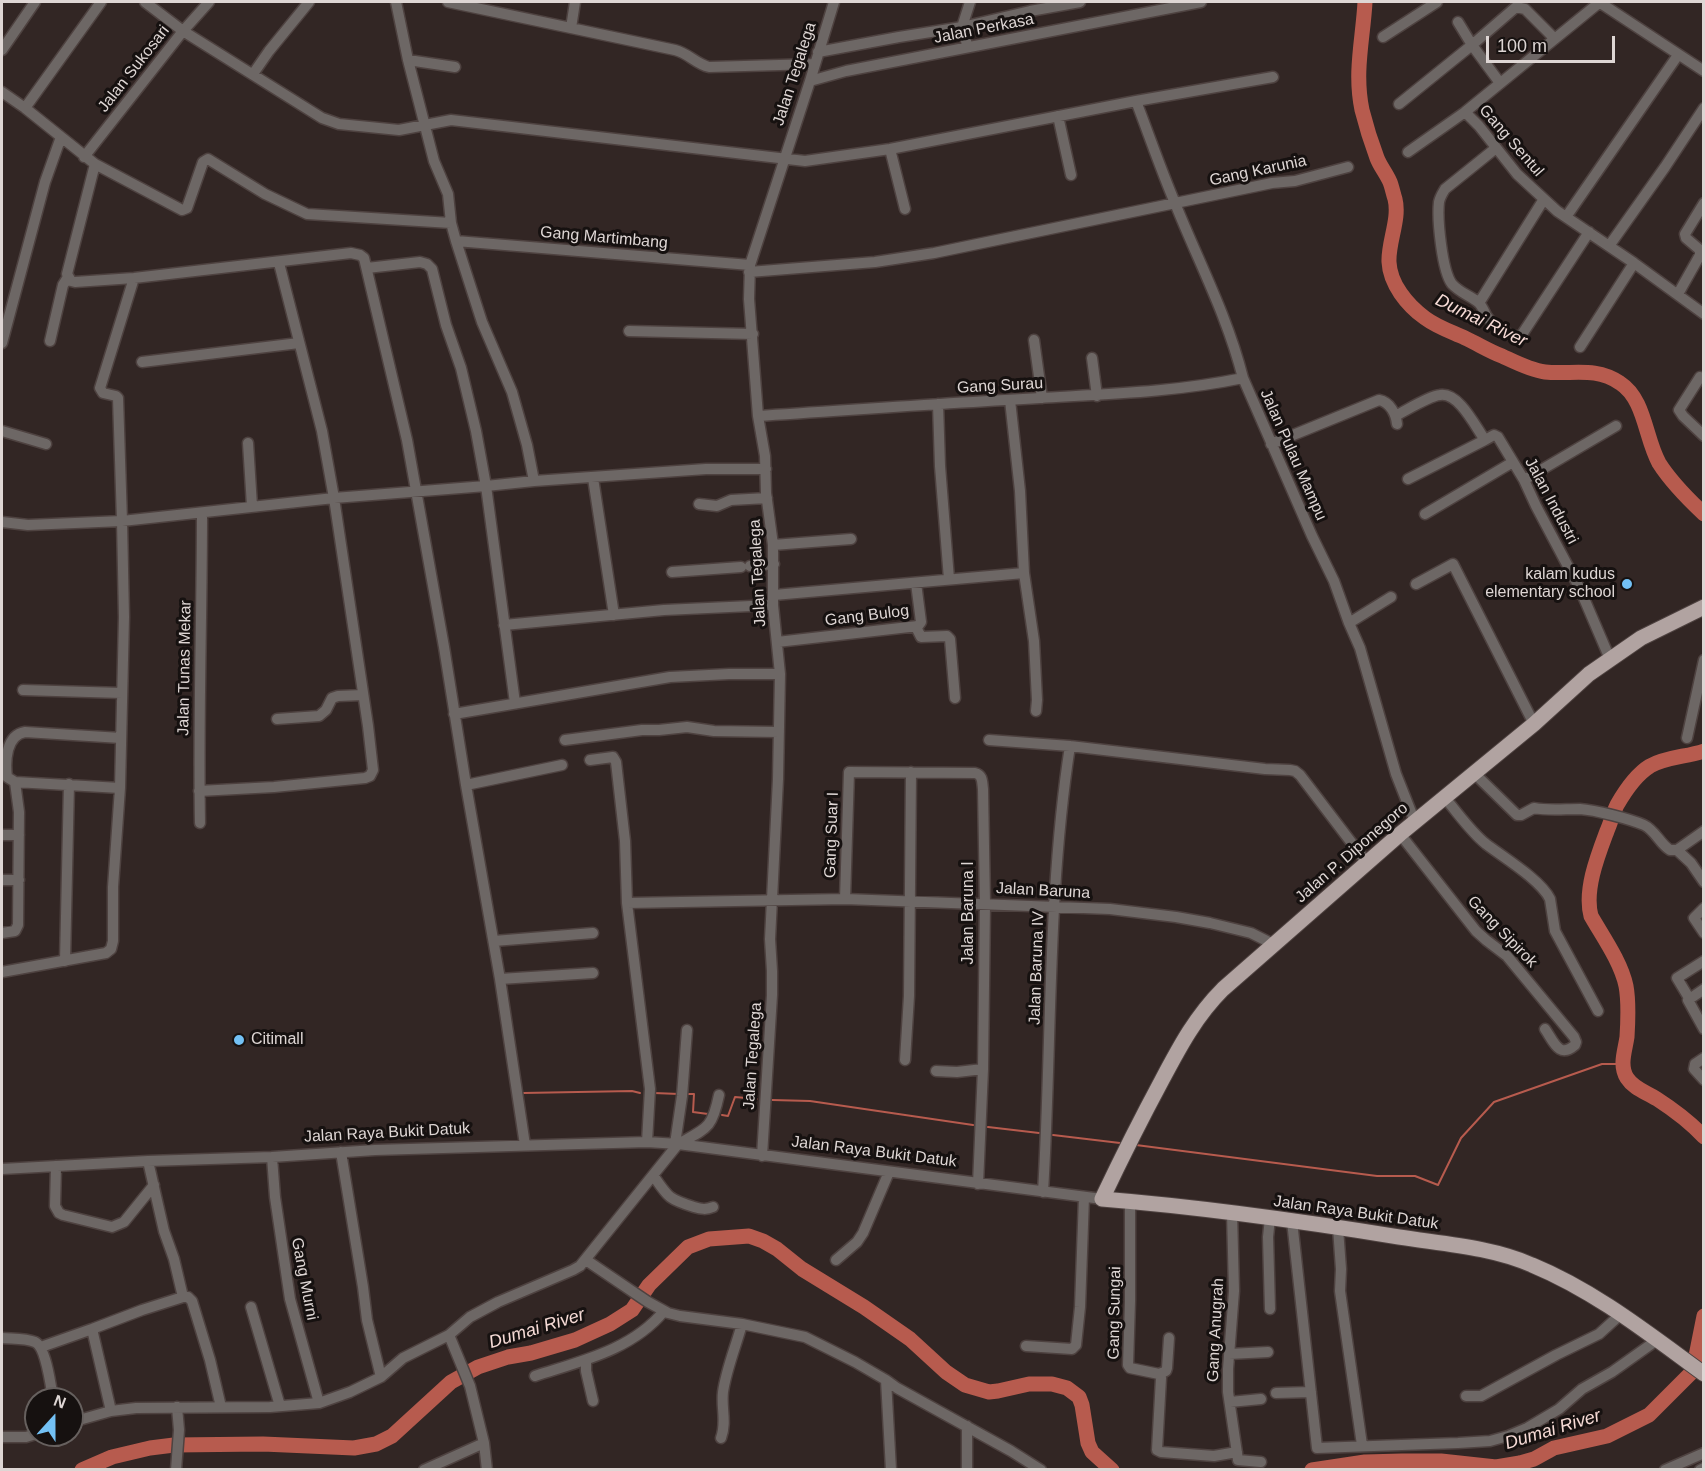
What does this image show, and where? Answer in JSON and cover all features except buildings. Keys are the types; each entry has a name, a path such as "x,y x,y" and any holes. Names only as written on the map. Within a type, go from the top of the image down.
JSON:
{"main road":[{"name":"Jalan P. Diponegoro","path":"1102,1199 1135,1130 1199,1014 1223,989 1400,834 1533,724 1589,674 1641,638 1704,607"},
{"name":"Jalan Raya Bukit Datuk","path":"1102,1199 1292,1221 1491,1252 1515,1258 1574,1285 1621,1314 1704,1374"}],"street":[{"path":"2,50 35,2"},
{"path":"25,108 101,2"},
{"path":"145,2 183,31 331,122 399,130 450,120 805,161 890,148 1273,77"},
{"name":"Jalan Sukosari","path":"84,157 183,31 209,2"},
{"path":"253,74 309,2"},
{"path":"396,2 424,125 434,161 448,194 451,223 456,241 482,322 512,392 527,445 534,481"},
{"path":"448,2 680,51 709,67 817,58 899,37 962,27 1080,2"},
{"path":"571,28 575,2"},
{"name":"Jalan Tegalega","path":"762,1156 772,971 770,939 778,779 780,674 773,600 773,545 749,299 750,268 834,2"},
{"path":"967,47 962,27 970,2"},
{"name":"Jalan Perkasa","path":"810,81 846,71 1195,2"},
{"path":"1383,37 1437,2"},
{"path":"1599,2 1704,71"},
{"name":"Gang Sentul","path":"1599,2 1465,112 1517,174 1544,199 1566,217 1702,310"},
{"path":"1399,104 1516,7 1525,9 1554,38"},
{"path":"1458,22 1500,83"},
{"path":"1566,217 1678,55"},
{"path":"408,60 455,67"},
{"path":"2,92 62,137 84,157 182,210 187,208 203,162 208,159 265,194 307,214 451,223"},
{"name":"Jalan Pulau Mampu","path":"1136,101 1174,203 1222,310 1243,378 1334,581 1360,648 1396,774 1415,822"},
{"path":"1609,246 1704,108"},
{"path":"1408,152 1465,112"},
{"path":"1058,116 1071,175"},
{"path":"2,344 45,182 62,137"},
{"path":"890,148 905,209"},
{"path":"1496,148 1445,189 1439,204 1440,233 1447,276 1454,287 1479,303 1491,321 1512,335 1521,336 1589,232"},
{"path":"50,342 95,164"},
{"name":"Gang Karunia","path":"750,268 898,259 934,253 1272,183 1295,181 1348,167"},
{"path":"1479,303 1544,199"},
{"path":"1678,294 1700,255 1698,248 1686,238 1685,234 1704,203"},
{"name":"Gang Martimbang","path":"456,241 750,268"},
{"path":"68,277 75,282 134,278 351,254 363,256 407,440 494,941 525,1145"},
{"path":"367,268 420,262 432,269 446,325 461,368 476,430 486,486 514,703"},
{"path":"200,791 274,787 368,777 374,766 322,431 279,263"},
{"path":"1580,347 1634,264"},
{"path":"2,972 106,953 112,947 113,887 120,789 124,617 122,521 118,398 103,393 100,388 134,278"},
{"path":"628,331 753,334"},
{"path":"1034,340 1042,398"},
{"path":"142,362 299,343"},
{"path":"1092,358 1097,396"},
{"name":"Gang Surau","path":"759,416 1097,396 1171,389 1243,378"},
{"path":"1700,378 1679,410 1704,436"},
{"path":"1271,444 1379,400 1386,402 1397,420 1436,395 1453,397 1485,440 1408,479"},
{"path":"1010,400 1020,491 1024,573 1034,641 1036,711"},
{"path":"938,404 940,466 949,579"},
{"path":"1524,480 1616,426"},
{"path":"2,431 46,444"},
{"name":"Jalan Industri","path":"1485,440 1494,435 1498,437 1514,462 1580,590 1610,659"},
{"path":"248,443 252,507"},
{"path":"1425,514 1514,462"},
{"path":"2,526 122,521 334,498 640,473 706,469 765,469"},
{"path":"593,478 614,615"},
{"path":"699,504 717,506 731,501 767,498"},
{"name":"Jalan Tunas Mekar","path":"200,823 198,737 202,648 202,513"},
{"path":"773,545 851,539"},
{"path":"672,572 774,564"},
{"path":"1416,584 1453,564 1533,724"},
{"path":"504,625 773,600 949,579 1024,573"},
{"name":"Gang Bulog","path":"777,642 916,627 921,622 916,583"},
{"path":"1349,623 1391,597"},
{"path":"916,627 921,637 947,636 950,639 954,698"},
{"path":"1687,738 1704,660"},
{"path":"454,714 670,677 780,674"},
{"path":"23,690 122,693"},
{"path":"277,719 319,716 326,710 332,698 363,695"},
{"path":"565,740 687,727 779,732"},
{"path":"120,789 15,782 7,777 6,764 10,745 18,733 121,738"},
{"path":"989,740 1070,746 1295,771 1367,863"},
{"name":"Jalan Baruna IV","path":"1043,1192 1054,906 1062,800 1070,746"},
{"path":"590,760 613,757 615,759 625,841 627,903 650,1089 647,1142"},
{"path":"466,785 562,765"},
{"path":"905,1060 909,996 911,771"},
{"name":"Jalan Baruna I","path":"849,772 975,773 981,777 985,903 983,1069 978,1184"},
{"name":"Gang Suar I","path":"845,898 849,772"},
{"path":"1474,772 1517,815 1534,808 1582,809 1601,813 1649,828 1668,850 1677,850 1704,831"},
{"path":"2,933 15,931 18,927 19,812 15,782"},
{"path":"66,961 65,913 69,784"},
{"path":"1445,798 1482,840 1548,894 1556,935 1598,1011"},
{"name":"Gang Sipirok","path":"1400,834 1476,931 1507,956 1574,1037 1575,1045 1562,1051 1545,1029"},
{"path":"2,835 19,835"},
{"path":"1677,850 1704,882"},
{"path":"2,880 18,880"},
{"name":"Jalan Baruna","path":"627,903 845,898 1124,910 1188,919 1251,933 1273,944"},
{"path":"1704,909 1694,918 1704,933"},
{"path":"494,941 592,933"},
{"path":"1704,961 1677,978 1704,1029"},
{"path":"500,979 593,973"},
{"path":"1689,998 1704,989"},
{"path":"677,1144 687,1030"},
{"path":"1704,1058 1694,1067 1695,1072 1704,1080"},
{"path":"936,1071 957,1072 983,1069"},
{"path":"84,1419 111,1411 136,1408 280,1406 319,1403 350,1392 381,1377 403,1358 448,1335 470,1317 498,1302 573,1270 586,1260 677,1144 697,1134 710,1124 719,1095"},
{"name":"Jalan Raya Bukit Datuk","path":"2,1169 341,1152 647,1142 1102,1199"},
{"path":"341,1152 367,1320 381,1377"},
{"name":"Gang Murni","path":"272,1157 275,1197 290,1299 319,1403"},
{"path":"148,1161 164,1231 174,1258 183,1297"},
{"path":"56,1167 55,1206 59,1213 108,1227 124,1222 154,1185"},
{"path":"836,1260 864,1233 889,1172"},
{"path":"652,1175 665,1193 675,1201 703,1209 713,1207"},
{"path":"1026,1346 1072,1349 1076,1345 1080,1306 1084,1197"},
{"name":"Gang Sungai","path":"1130,1201 1128,1365 1130,1368 1159,1374"},
{"name":"Gang Anugrah","path":"1232,1213 1234,1291 1228,1392 1237,1452"},
{"path":"1270,1218 1268,1245 1270,1309"},
{"path":"1292,1221 1316,1447 1320,1449 1362,1445 1490,1441 1508,1436 1527,1428 1559,1409 1582,1389 1612,1372 1657,1340"},
{"path":"1338,1228 1340,1291 1362,1445"},
{"path":"586,1260 664,1311 680,1316 790,1333 814,1341 967,1426 1036,1468"},
{"path":"41,1347 142,1310 188,1297 192,1301 210,1360 221,1407"},
{"path":"251,1307 280,1406"},
{"path":"535,1376 586,1360 625,1344 652,1325 664,1311"},
{"path":"1466,1396 1481,1396 1599,1334 1621,1314"},
{"path":"721,1438 725,1426 722,1400 724,1388 742,1324"},
{"path":"92,1329 111,1411"},
{"path":"448,1335 470,1386 484,1443 487,1470"},
{"path":"2,1338 32,1341 41,1347 50,1387"},
{"path":"1169,1338 1167,1368 1159,1374 1162,1385 1157,1450 1214,1456 1237,1452 1239,1461 1261,1462"},
{"path":"1229,1354 1268,1352"},
{"path":"586,1360 586,1371 593,1401"},
{"path":"886,1380 891,1470"},
{"path":"1276,1393 1311,1392"},
{"path":"1230,1402 1262,1399"},
{"path":"176,1466 179,1430 177,1407"},
{"path":"967,1426 967,1470"},
{"path":"2,1437 24,1437"},
{"path":"431,1468 484,1443"},
{"path":"1665,1470 1704,1453"}],"waterway":[{"name":"Dumai River","path":"1365,2 1359,69 1360,96 1378,161 1390,182 1395,199 1396,214 1389,262 1396,286 1418,313 1434,324 1523,366 1545,372 1592,373 1620,383 1635,399 1640,409 1659,463 1680,490 1704,514"},
{"name":"Dumai River","path":"1704,751 1656,763 1645,769 1632,783 1614,811 1596,862 1589,895 1591,916 1616,959 1626,986 1628,1018 1623,1068 1627,1078 1640,1090 1676,1112 1704,1137"},
{"path":"1136,1145 1377,1176 1415,1176 1438,1185 1461,1138 1494,1102 1602,1064 1622,1064"},
{"path":"523,1093 632,1091 640,1093"},
{"path":"654,1093 679,1094"},
{"path":"684,1094 694,1094 693,1112 708,1114"},
{"path":"722,1115 728,1116 735,1097 757,1099"},
{"path":"772,1100 810,1101 973,1125"},
{"path":"988,1127 1039,1133"},
{"path":"1053,1135 1120,1143"},
{"name":"Dumai River","path":"82,1470 112,1457 174,1445 263,1444 354,1448 376,1444 392,1436 451,1382 478,1367 575,1340 610,1324 632,1310 649,1285 688,1247 709,1239 749,1236 777,1249 802,1269 864,1307 910,1339 946,1372 965,1385 989,1392 1029,1384 1052,1384 1067,1388 1079,1397 1088,1443 1092,1452 1112,1470"},
{"name":"Dumai River","path":"1312,1470 1365,1462 1402,1461 1441,1461 1496,1467 1534,1459 1554,1448 1607,1436 1649,1415 1693,1371 1704,1316"}],"place":[{"name":"kalam kudus elementary school","path":"1627,584"},
{"name":"Citimall","path":"239,1040"}]}
